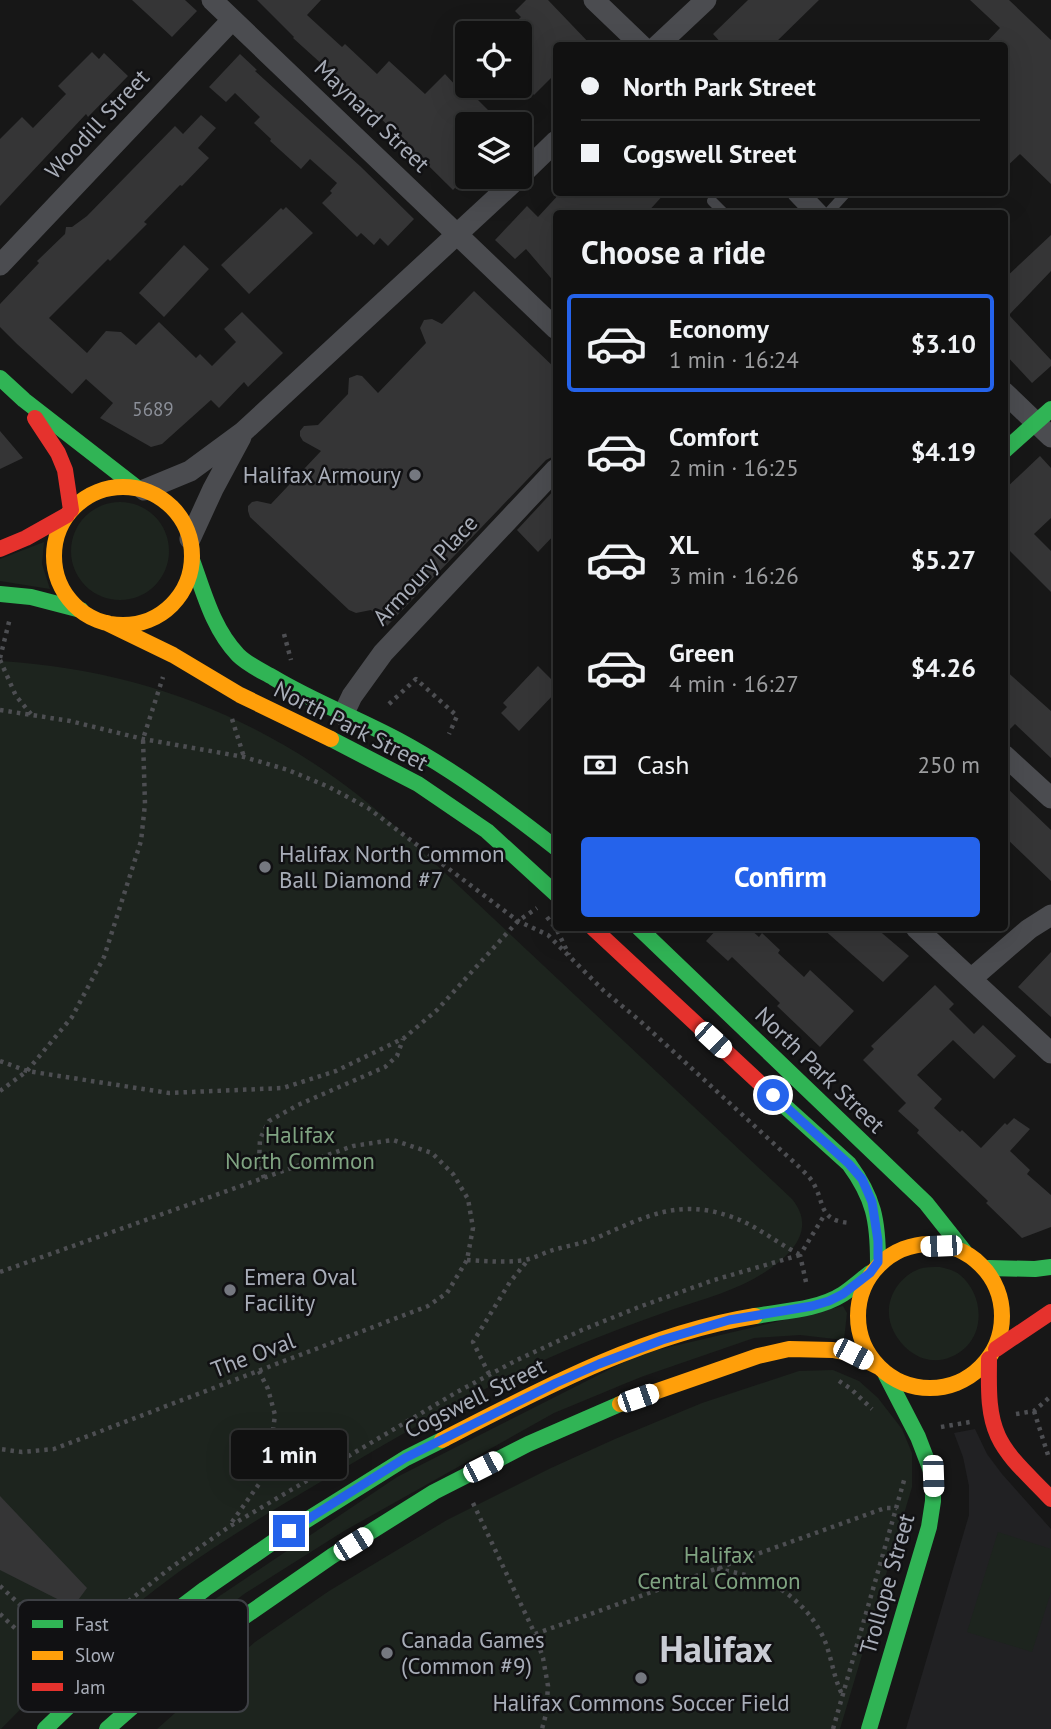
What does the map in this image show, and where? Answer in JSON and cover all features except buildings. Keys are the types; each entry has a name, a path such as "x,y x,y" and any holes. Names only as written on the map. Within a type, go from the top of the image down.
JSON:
{"main road":[{"path":"0,378 24,400 140,489 165,500 181,518 191,549 189,577 182,593 158,616 141,623 107,623 80,610 68,598 59,583 54,565 58,530 69,512 65,470 58,453 24,400"},
{"path":"1008,448 1046,423"},
{"path":"0,549 36,533 90,495 112,487 140,489"},
{"name":"North Park Street","path":"191,549 215,620 226,642 240,657 276,680 432,759 505,808 547,857 553,882"},
{"path":"0,594 35,598 80,610"},
{"name":"North Park Street","path":"107,623 173,655 240,695 418,784 487,831 547,857"},
{"name":"North Park Street","path":"596,931 862,1179 876,1220 874,1268"},
{"name":"North Park Street","path":"642,931 926,1203 964,1251"},
{"path":"883,1371 867,1351 858,1312 861,1292 874,1268 896,1252 917,1247 941,1246 964,1251 976,1258 988,1268 997,1285 1002,1306 1002,1324 992,1354 993,1418 998,1435 1010,1454 1048,1490"},
{"path":"988,1268 1051,1267"},
{"name":"Cogswell Street","path":"190,1600 289,1531 405,1458 534,1393 662,1340 729,1320 829,1301 843,1294 874,1268"},
{"path":"248,1614 332,1556 435,1492 528,1444 619,1404 758,1356 789,1349 833,1350 853,1354 904,1384 925,1388 948,1386 970,1377 992,1354 1051,1312"},
{"name":"Trollope Street","path":"869,1729 929,1527 933,1502 933,1476 927,1459 883,1371"},
{"name":"Cogswell Street","path":"45,1729 63,1712"},
{"path":"107,1729 126,1712"}],"street":[{"name":"Maynard Street","path":"212,0 553,326"},
{"path":"594,0 638,42"},
{"path":"661,42 706,0"},
{"name":"Woodill Street","path":"0,265 232,20"},
{"path":"532,165 553,144"},
{"path":"140,489 190,471 243,432 507,189"},
{"path":"801,196 814,210"},
{"path":"1008,395 1046,423"},
{"path":"191,549 213,489 243,432"},
{"name":"Armoury Place","path":"343,715 352,696 383,653 553,472"},
{"path":"1008,759 1051,798"},
{"path":"971,979 1029,929 1051,915"},
{"path":"919,931 1051,1052"}],"lane":[{"path":"831,210 843,196"},
{"path":"712,201 721,210"}],"path":[{"path":"12,609 0,659 16,696 31,714"},
{"path":"0,1091 27,1071 72,1017 104,957 141,841 145,804 143,739 164,675"},
{"path":"389,704 416,679 457,716 449,734"},
{"path":"0,710 70,721 143,739 244,757 288,770 329,787 368,808 518,920 548,936 604,991 796,1164 811,1180 825,1213 839,1222 856,1223"},
{"path":"0,1061 27,1071 169,1093 283,1088 336,1071 404,1038 437,1010 518,920 539,907 553,925"},
{"path":"557,931 571,959"},
{"path":"264,1178 259,1162 261,1139 269,1121 298,1105 384,1067 397,1056 404,1038"},
{"name":"The Oval","path":"0,1272 353,1146 393,1140 432,1153 453,1174 468,1199 473,1228 467,1260 447,1293 428,1306 54,1449 22,1452 0,1449"},
{"path":"467,1260 501,1263 528,1259 594,1239 630,1222 668,1210 695,1209 728,1215 755,1227 800,1255"},
{"path":"806,1280 800,1255 825,1213"},
{"path":"489,1374 473,1342 510,1282 528,1259"},
{"path":"230,1526 259,1484 270,1453 275,1415 268,1389 259,1371"},
{"path":"838,1380 877,1414"},
{"path":"1049,1459 1034,1411 1051,1396"},
{"path":"932,1430 975,1421"},
{"path":"833,1729 906,1473"},
{"path":"472,1502 544,1658 548,1686 542,1729"},
{"path":"535,1634 885,1508 897,1508"},
{"path":"716,1569 767,1582 791,1597 814,1621 828,1648 836,1684 843,1696"},
{"path":"0,1586 18,1603"},
{"path":"0,1614 18,1631"}],"shaded area":[{"path":"975,1429 987,1454 1002,1474 1051,1529 1051,1729 906,1729 969,1515 969,1486 963,1457 954,1433"}],"green space":[{"path":"120,502 139,506 155,516 165,532 169,551 165,570 155,586 139,596 120,600 101,596 85,586 75,570 71,551 75,532 85,516 101,506"},
{"path":"44,542 42,564 50,589 0,581 0,559"},
{"name":"Halifax North Common","path":"0,661 56,667 110,677 213,709 261,732 353,791 396,827 792,1199 799,1209 802,1229 788,1254 748,1282 584,1343 459,1403 300,1494 180,1571 142,1600 18,1600 18,1712 0,1729"},
{"path":"940,1267 955,1272 967,1282 976,1300 978,1320 972,1339 966,1347 946,1359 936,1360 917,1355 900,1342 890,1323 889,1313 892,1295 903,1280 919,1269"},
{"path":"843,1306 847,1313 844,1340 800,1335 754,1338 641,1377 554,1413 344,1531 236,1600 214,1600 397,1477 640,1354"},
{"name":"Halifax Central Common","path":"833,1370 859,1381 878,1398 902,1429 912,1453 912,1487 840,1729 157,1729 176,1712 248,1712 248,1648 329,1591 447,1520 615,1439 702,1403 799,1371"},
{"path":"998,1532 1051,1549 1051,1592 1032,1652 967,1632"}],"traffic: fast":[{"path":"0,378 24,400 136,487"},
{"path":"1008,447 1051,409"},
{"path":"192,560 205,598 222,634 242,659 289,687 383,732 439,764 553,846"},
{"path":"0,594 31,597 81,610"},
{"path":"331,739 418,784 487,831 553,891"},
{"path":"642,931 926,1203 964,1251"},
{"path":"778,1100 849,1164 857,1176 873,1210 878,1262"},
{"path":"988,1268 1051,1267"},
{"path":"755,1316 823,1303 843,1294 870,1273"},
{"path":"869,1729 929,1527 933,1501 933,1476 918,1437 886,1375"},
{"path":"248,1614 332,1556 434,1492 528,1444 620,1404"},
{"path":"190,1600 289,1531 406,1458 442,1440"},
{"path":"45,1729 63,1712"},
{"path":"107,1729 126,1712"}],"traffic: slow":[{"path":"123,487 149,492 172,507 187,530 192,556 187,582 172,605 149,620 123,625 97,620 74,605 59,582 54,556 59,530 74,507 97,492 123,487"},
{"path":"107,623 173,655 240,695 331,739"},
{"path":"930,1244 958,1249 981,1265 997,1288 1002,1316 997,1344 981,1367 958,1383 930,1388 902,1383 879,1367 863,1344 858,1316 863,1288 879,1265 902,1249 930,1244"},
{"path":"442,1440 555,1383 633,1350 714,1324 755,1316"},
{"path":"620,1404 758,1356 789,1349 833,1350 853,1354 879,1367"}],"traffic: jam":[{"path":"35,418 58,453 65,470 71,510"},
{"path":"0,549 67,515"},
{"path":"596,931 778,1100"},
{"path":"996,1349 1051,1312"},
{"path":"989,1359 990,1408 994,1427 1015,1461 1051,1499"}],"place":[{"name":"Halifax Armoury","path":"415,475"},
{"name":"Halifax North Common Ball Diamond #7","path":"265,867"},
{"name":"Emera Oval Facility","path":"230,1290"},
{"name":"Canada Games (Common #9)","path":"387,1653"},
{"name":"Halifax Commons Soccer Field","path":"641,1678"}],"district":[{"name":"Halifax","path":"716,1649"}],"route":[{"path":"289,1531 405,1458 556,1383 662,1340 729,1320 829,1301 843,1294 870,1273 878,1262 878,1241 872,1202 862,1179 773,1095"}]}
